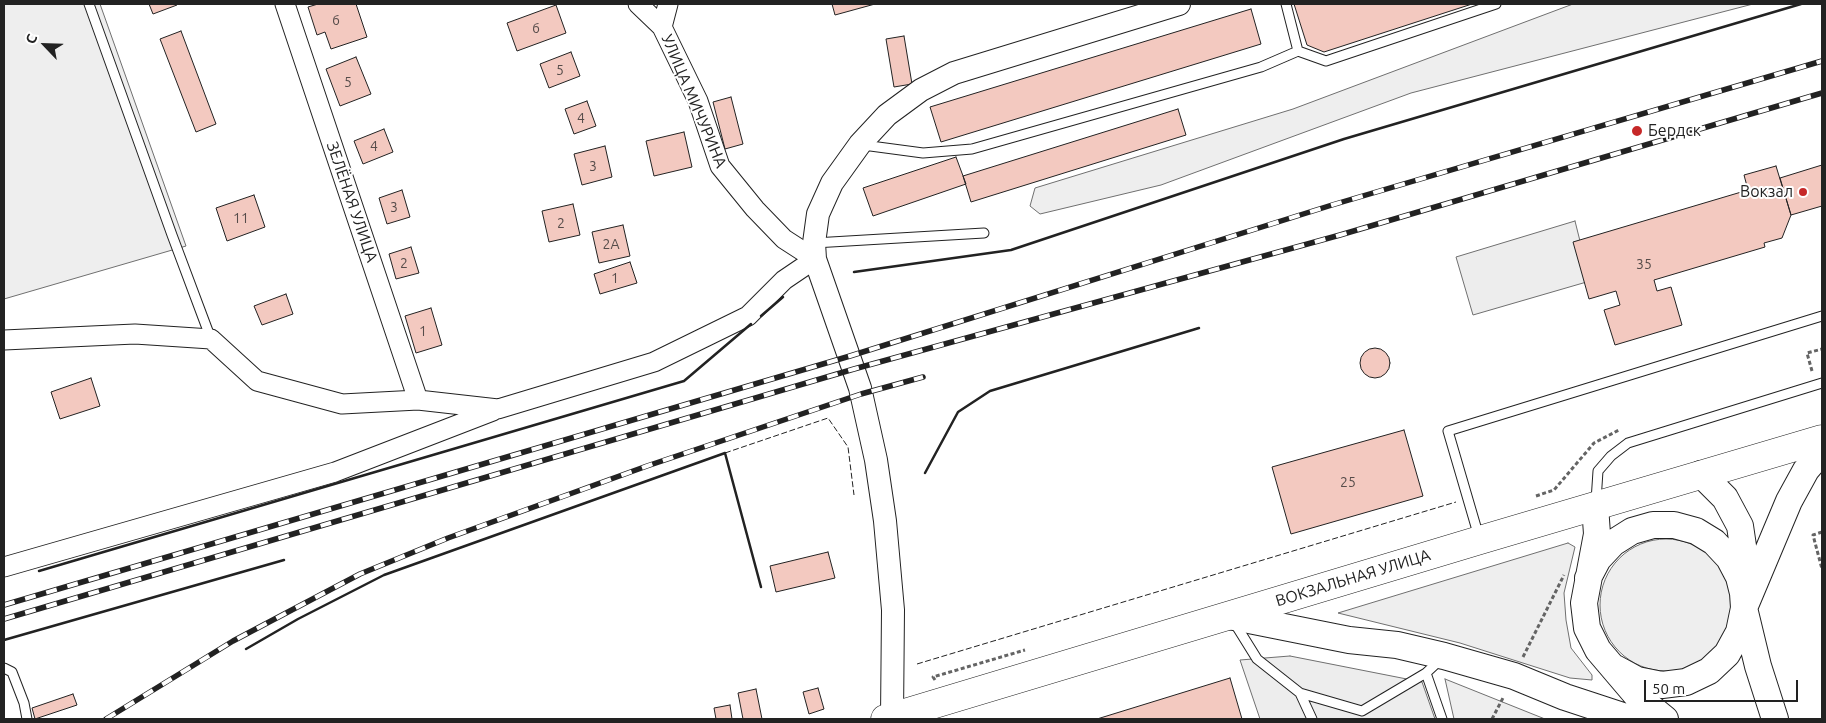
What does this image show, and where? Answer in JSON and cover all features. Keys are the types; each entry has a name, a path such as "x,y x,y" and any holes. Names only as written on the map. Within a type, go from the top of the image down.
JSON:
{"highway":[{"name":"ВОКЗАЛЬНАЯ УЛИЦА","path":"888,718 1822,439"}],"main road":[{"path":"1615,668 1637,680 1662,685 1686,682 1709,671 1727,654 1739,632 1744,608 1789,501 1806,470 1822,451"},
{"path":"1701,474 1725,498 1740,526 1744,553 1739,577"},
{"path":"1605,503 1597,534 1578,574 1587,628 1598,650 1638,697 1665,719"},
{"path":"1578,574 1598,559 1613,543 1632,531 1652,525 1674,525 1696,531 1714,542 1729,558 1739,577 1744,608 1758,666 1775,719"},
{"path":"1229,616 1349,640 1397,645 1435,664 1514,676 1632,719"}],"street":[{"name":"ЗЕЛЁНАЯ УЛИЦА","path":"285,4 418,400"},
{"name":"УЛИЦА МИЧУРИНА","path":"638,4 662,27 698,101 720,166 755,209 784,239 815,251"},
{"path":"662,27 668,4"},
{"path":"888,718 893,610 885,522 876,460 860,388 815,251 818,214 832,183 860,144 887,115 921,90 954,73 1179,4"},
{"path":"4,567 335,472 498,409 654,362 748,316 815,251"},
{"path":"4,340 135,334 211,339 257,381 342,404 418,400 498,409"}],"lane":[{"path":"90,4 211,339"},
{"path":"1286,4 1298,51"},
{"path":"860,144 922,153 972,149 1261,67 1298,51 1326,61 1496,4"},
{"path":"815,251 984,233"},
{"path":"1480,540 1448,432 1822,316"},
{"path":"1605,503 1598,471 1611,456 1628,443 1822,383"},
{"path":"1229,616 1257,658 1300,693 1362,711 1435,664 1442,719"},
{"path":"4,668 12,672 24,703 27,719"},
{"path":"1300,693 1312,719"}],"path":[{"path":"1812,373 1807,353 1822,349"},
{"path":"1528,499 1554,490 1594,443 1623,427"},
{"path":"1554,490 1563,516"},
{"path":"1822,532 1813,534 1822,569"},
{"path":"1492,719 1514,676 1578,574"},
{"path":"942,702 934,677 1028,649"}],"shaded area":[{"path":"4,4 100,4 186,246 4,299"},
{"path":"1573,4 1753,4 1411,93 1161,185 1040,214 1030,206 1035,188 1293,109"},
{"path":"1575,221 1590,281 1473,315 1456,257"},
{"path":"1666,539 1679,540 1691,544 1713,558 1727,580 1731,592 1731,618 1727,630 1713,652 1691,666 1679,670 1666,671 1653,670 1641,666 1619,652 1605,630 1601,618 1600,605 1601,592 1605,580 1619,558 1641,544 1653,540"},
{"path":"1568,543 1575,547 1564,593 1566,620 1571,648 1592,675 1592,680 1570,678 1460,643 1338,613"},
{"path":"1290,656 1422,682 1435,719 1260,719 1240,660"},
{"path":"1445,679 1545,719 1454,719"}],"building":[{"path":"149,4 176,4 177,5 153,14"},
{"path":"318,4 356,4 367,37 331,49 325,32 317,35 308,7"},
{"path":"832,4 875,4 835,15"},
{"path":"1294,4 1472,4 1324,52 1307,45"},
{"path":"556,5 566,33 517,51 507,23"},
{"path":"1251,9 1261,44 941,142 930,107"},
{"path":"181,31 216,124 196,132 160,39"},
{"path":"904,36 912,84 894,87 886,39"},
{"path":"571,52 580,76 549,88 540,64"},
{"path":"356,57 371,94 340,106 326,69"},
{"path":"731,97 743,144 725,149 713,102"},
{"path":"587,101 596,126 574,134 565,109"},
{"path":"1178,109 1186,135 971,202 963,176"},
{"path":"384,129 393,152 363,164 354,141"},
{"path":"684,132 692,167 654,176 646,141"},
{"path":"605,146 612,177 582,185 574,154"},
{"path":"956,157 966,184 873,216 863,188"},
{"name":"Вокзал","path":"1822,165 1822,206 1791,215 1780,178"},
{"path":"1776,166 1791,215 1782,238 1764,243 1765,247 1654,280 1657,291 1671,287 1682,325 1615,345 1604,310 1620,305 1616,291 1589,299 1573,242 1748,190 1744,175"},
{"path":"402,190 410,217 387,224 379,198"},
{"path":"254,195 265,227 227,241 216,208"},
{"path":"573,204 580,235 549,242 542,211"},
{"path":"623,225 630,256 599,263 592,232"},
{"path":"411,247 419,273 396,279 389,254"},
{"path":"630,262 637,283 600,294 594,274"},
{"path":"286,294 293,314 262,325 254,306"},
{"path":"431,308 442,345 416,353 405,316"},
{"path":"1375,348 1386,352 1390,363 1386,374 1375,378 1364,374 1360,363 1364,352"},
{"path":"91,378 100,406 60,419 51,392"},
{"path":"1404,430 1423,496 1291,534 1272,467"},
{"path":"828,552 835,578 776,592 770,566"},
{"path":"1230,678 1242,719 1097,719"},
{"path":"818,688 824,709 809,714 803,692"},
{"path":"756,689 762,719 743,719 738,693"},
{"path":"73,694 77,705 35,719 32,708"},
{"path":"730,705 732,719 716,719 714,708"}],"railway":[{"path":"4,605 850,356 1332,205 1822,61"},
{"path":"4,619 854,369 1340,235 1822,93"},
{"path":"106,719 233,641 360,574 448,538 647,466 861,394 923,377"}],"fence":[{"path":"725,453 828,418 848,447 854,495"},
{"path":"917,664 1456,502"}],"wall":[{"path":"854,272 1011,250 1344,139 1801,4"},
{"path":"761,316 783,297"},
{"path":"39,571 684,381 751,324"},
{"path":"925,473 958,412 990,391 1199,328"},
{"path":"246,649 298,619 384,575 725,453 761,587"},
{"path":"4,640 284,560"}],"place":[{"name":"Бердск","path":"1637,131"},
{"name":"Вокзал","path":"1803,192"}]}
